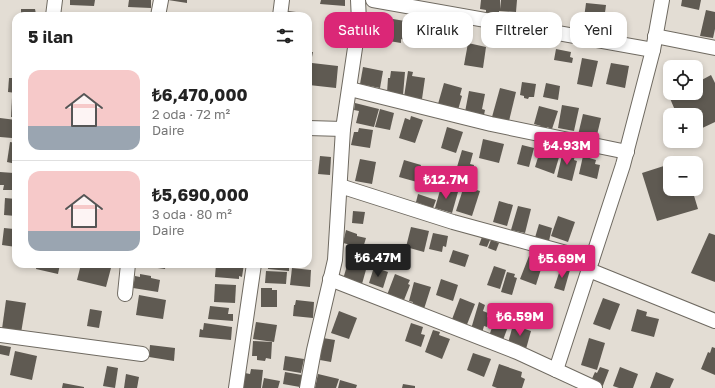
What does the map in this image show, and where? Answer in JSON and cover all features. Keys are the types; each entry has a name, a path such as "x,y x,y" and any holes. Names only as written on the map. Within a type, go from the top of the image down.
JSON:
{"street":[{"path":"54,12 55,0"},
{"path":"159,12 161,0"},
{"path":"280,12 282,0"},
{"path":"307,388 334,260 343,129 359,21 358,0"},
{"path":"373,0 654,43 715,48"},
{"path":"556,370 627,152 654,43 662,0"},
{"path":"350,89 491,124 627,152"},
{"path":"312,128 343,129"},
{"path":"340,186 590,265 715,321"},
{"path":"126,294 128,268"},
{"path":"236,388 253,268"},
{"path":"330,279 510,349 556,370 577,384 595,388"},
{"path":"0,335 142,354"}],"building":[{"path":"70,0 95,0 94,6 70,5"},
{"path":"129,0 151,0 151,8 128,7"},
{"path":"168,0 187,0 187,3"},
{"path":"321,0 345,0 345,6 320,4"},
{"path":"481,0 500,0 500,9 501,0 517,0 516,12 486,12 486,10 480,9"},
{"path":"682,0 701,0 699,10 681,6"},
{"path":"586,3 606,5 605,12 585,12"},
{"path":"21,9 35,9 36,12 21,12"},
{"path":"706,10 715,12 715,29 713,38 700,36"},
{"path":"394,19 402,20 401,43 394,42"},
{"path":"473,44 481,46 481,48 486,48 483,68 464,65 467,48 473,48"},
{"path":"556,49 571,52 570,57 573,58 572,63 554,60"},
{"path":"582,58 598,61 592,87 577,84"},
{"path":"312,63 338,66 336,88 312,85"},
{"path":"611,63 629,66 625,88 606,84"},
{"path":"363,67 383,71 380,88 360,84"},
{"path":"391,71 405,72 403,95 387,93 388,78 390,78"},
{"path":"408,71 413,72 412,76 425,78 422,99 404,97"},
{"path":"711,75 715,83 715,122 703,128 703,108 674,108 671,100 703,100 703,79"},
{"path":"9,78 12,78 12,92 8,92"},
{"path":"522,82 536,84 534,97 529,97 528,99 520,95"},
{"path":"444,83 462,88 460,95 462,96 458,110 438,104"},
{"path":"546,83 560,86 558,100 543,97"},
{"path":"500,88 516,92 509,121 492,117"},
{"path":"469,91 485,94 482,109 485,110 484,115 465,112"},
{"path":"355,103 379,109 374,127 356,123 359,111 354,110"},
{"path":"562,105 579,108 574,131 558,128"},
{"path":"539,106 558,111 552,129 547,127 546,131 540,129 541,126 534,124"},
{"path":"380,109 394,113 390,130 375,127"},
{"path":"583,114 601,118 596,139 578,135"},
{"path":"411,116 423,120 415,143 399,138 405,118 410,120"},
{"path":"0,118 12,120 12,138 0,137"},
{"path":"447,127 463,132 456,153 441,148"},
{"path":"359,128 373,130 370,148 351,145 354,132 358,132"},
{"path":"483,139 504,144 499,163 479,158"},
{"path":"10,142 12,142 12,163 7,162"},
{"path":"522,145 534,148 529,167 517,164"},
{"path":"541,148 560,154 554,174 535,167"},
{"path":"462,150 473,153 470,164 474,165 473,171 457,167"},
{"path":"563,151 575,154 574,160 577,161 572,181 557,177"},
{"path":"320,156 331,157 330,175 318,174"},
{"path":"583,156 596,160 595,164 600,165 597,179 579,174"},
{"path":"360,159 376,162 372,184 355,181"},
{"path":"404,160 421,165 417,182 399,177"},
{"path":"663,166 663,196 694,196 698,209 657,221 642,173"},
{"path":"0,172 12,173 12,190 3,190 4,185 0,185"},
{"path":"464,186 480,191 472,216 456,211"},
{"path":"441,187 458,192 452,213 435,208"},
{"path":"418,194 436,200 433,208 416,202"},
{"path":"5,198 12,199 12,216 4,215"},
{"path":"499,201 513,205 507,226 493,222"},
{"path":"518,206 531,209 525,233 511,230"},
{"path":"353,211 365,212 363,224 352,223"},
{"path":"558,216 575,222 568,242 551,236"},
{"path":"539,224 552,228 548,245 534,241"},
{"path":"411,227 429,231 424,252 406,247"},
{"path":"4,228 12,229 12,246 2,245"},
{"path":"346,230 357,234 357,236 366,238 363,248 343,243"},
{"path":"433,233 448,236 446,247 443,246 442,252 429,249"},
{"path":"709,233 715,235 715,282 691,273"},
{"path":"482,237 490,240 487,247 479,245"},
{"path":"491,240 499,243 496,251 488,248"},
{"path":"453,250 469,255 465,267 449,262"},
{"path":"351,253 369,259 362,284 343,279"},
{"path":"529,256 539,259 537,264 542,266 536,285 520,279"},
{"path":"494,266 506,270 500,289 487,285"},
{"path":"374,267 388,272 383,288 369,283"},
{"path":"561,267 570,270 564,291 554,288"},
{"path":"36,268 59,268 58,274"},
{"path":"80,268 111,268 106,287 77,280"},
{"path":"216,268 243,268 242,277 239,276 239,279 215,277"},
{"path":"289,268 289,271 268,269"},
{"path":"292,268 311,270 310,287 290,285"},
{"path":"266,271 287,272 286,284 265,283"},
{"path":"507,272 515,274 514,277 517,278 512,295 501,292"},
{"path":"140,274 151,276 151,278 160,280 158,292 133,288 135,276 140,277"},
{"path":"395,274 410,280 408,284 410,285 404,300 387,295"},
{"path":"441,279 458,285 453,301 436,295"},
{"path":"414,282 431,287 424,309 412,305 413,302 409,301"},
{"path":"215,284 236,285 235,303 214,302"},
{"path":"261,288 272,288 272,290 277,290 277,307 261,307"},
{"path":"139,295 166,300 163,319 136,315"},
{"path":"460,298 475,304 466,327 451,322"},
{"path":"603,298 620,304 610,330 593,324"},
{"path":"6,300 26,303 21,333 2,329"},
{"path":"296,300 314,302 313,318 293,316"},
{"path":"479,302 485,305 483,311 488,313 487,317 490,318 487,327 484,326 482,333 471,329"},
{"path":"210,306 229,308 228,314 233,314 233,321 208,319"},
{"path":"90,309 102,311 99,328 87,326"},
{"path":"637,309 647,312 646,316 659,319 654,337 631,331"},
{"path":"339,311 357,318 349,339 331,333"},
{"path":"495,319 509,324 503,340 489,336"},
{"path":"256,322 277,325 274,342 253,339"},
{"path":"204,323 232,327 231,340 199,337 200,329 203,330"},
{"path":"411,323 423,327 421,334 425,335 421,347 405,341"},
{"path":"513,325 531,331 526,349 508,343"},
{"path":"433,330 440,332 439,335 450,339 442,359 425,352"},
{"path":"323,338 335,340 331,362 320,360"},
{"path":"589,338 605,343 597,370 581,365"},
{"path":"253,341 272,342 271,359 266,358 265,361 257,360 257,356 252,356"},
{"path":"0,345 11,347 9,356 0,354"},
{"path":"150,345 175,348 174,361 149,357"},
{"path":"712,347 715,348 715,375 701,369 708,352 710,353"},
{"path":"15,351 37,356 32,380 10,375"},
{"path":"473,353 491,359 484,377 467,370"},
{"path":"285,356 304,359 301,373 283,370"},
{"path":"499,364 522,372 521,377 525,379 522,388 497,388 492,386"},
{"path":"107,366 118,368 115,388 103,386"},
{"path":"600,367 609,370 602,388 590,383 595,372 597,373"},
{"path":"620,367 638,374 633,388 619,388 613,386"},
{"path":"251,369 263,370 261,388 243,388 245,373 250,374"},
{"path":"285,372 302,375 300,387 283,384"},
{"path":"656,372 674,379 670,388 650,388"},
{"path":"126,374 139,377 137,388 124,388"},
{"path":"318,374 339,379 336,388 315,388"},
{"path":"264,378 280,381 278,388 262,388"},
{"path":"340,380 357,385 356,388 338,388"},
{"path":"63,383 84,387 84,388 62,388"},
{"path":"403,384 415,386 415,388 402,388"}]}
